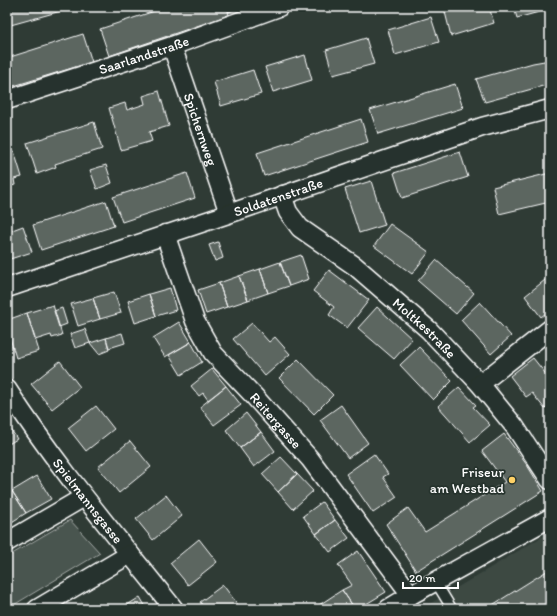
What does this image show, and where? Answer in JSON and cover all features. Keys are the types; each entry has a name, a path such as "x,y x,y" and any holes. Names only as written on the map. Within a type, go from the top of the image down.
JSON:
{"street":[{"name":"Saarlandstraße","path":"7,100 172,46 279,7"},
{"name":"Spichernweg","path":"172,46 229,213"},
{"name":"Soldatenstraße","path":"7,288 482,126 550,109"},
{"name":"Moltkestraße","path":"282,195 288,212 300,228 355,266 429,330 480,384 515,427 550,480"},
{"name":"Reitergasse","path":"165,234 195,321 213,353 254,396 310,459 411,595"},
{"path":"480,384 550,329"},
{"name":"Spielmannsgasse","path":"7,389 27,421 84,497 174,609"},
{"path":"7,542 84,497"},
{"path":"388,609 550,518"},
{"path":"38,609 130,554"}],"lane":[{"path":"435,582 452,609"}],"shaded area":[{"path":"70,520 100,553 7,609 7,557"},
{"path":"550,532 550,609 421,609"}],"building":[{"path":"7,7 59,7 61,11 7,26"},
{"path":"167,7 227,7 229,15 109,56 100,29"},
{"path":"228,7 242,7 229,12"},
{"path":"463,7 489,7 494,23 451,36 445,12"},
{"path":"514,7 550,7 550,9 517,18"},
{"path":"431,17 439,42 395,55 388,30"},
{"path":"83,34 92,62 7,88 7,58"},
{"path":"366,38 374,64 333,75 326,50"},
{"path":"305,55 312,80 273,92 265,67"},
{"path":"550,60 550,84 485,102 476,79 533,63"},
{"path":"253,70 261,94 221,106 214,82"},
{"path":"455,84 463,108 378,134 370,110"},
{"path":"159,91 169,126 149,132 152,141 121,150 109,108 125,103 127,110 145,104 143,96"},
{"path":"361,119 368,142 264,176 257,153"},
{"path":"94,122 102,149 55,164 56,167 37,174 27,143"},
{"path":"14,151 22,177 14,179 15,185 8,187 7,154"},
{"path":"460,152 468,177 402,198 394,173"},
{"path":"106,165 112,183 97,189 90,170"},
{"path":"187,173 195,198 122,222 113,197"},
{"path":"550,173 550,202 499,214 493,187"},
{"path":"371,181 385,225 359,233 345,189"},
{"path":"106,201 114,226 41,250 33,225"},
{"path":"390,224 429,252 412,274 374,246"},
{"path":"23,226 32,252 7,260 7,232"},
{"path":"218,242 223,258 215,261 209,245"},
{"path":"301,255 309,279 289,286 280,262"},
{"path":"436,260 474,293 456,314 418,281"},
{"path":"280,262 289,286 268,293 260,269"},
{"path":"260,269 268,293 248,300 239,276"},
{"path":"329,270 369,300 347,328 329,315 334,307 313,291"},
{"path":"239,276 248,300 227,307 219,283"},
{"path":"550,276 550,310 541,317 525,296"},
{"path":"219,283 227,307 206,314 198,290"},
{"path":"170,288 176,310 156,316 149,294"},
{"path":"114,292 121,313 100,319 93,298"},
{"path":"149,294 156,316 135,323 128,301"},
{"path":"93,298 100,319 78,326 71,304"},
{"path":"480,302 511,336 491,354 461,320"},
{"path":"53,305 62,335 52,338 51,335 35,340 27,313"},
{"path":"377,307 412,339 394,359 358,328"},
{"path":"62,308 67,324 59,327 54,311"},
{"path":"27,313 39,351 16,358 7,328 7,320"},
{"path":"179,322 191,342 165,357 153,338"},
{"path":"252,323 269,342 275,337 290,354 265,376 233,339"},
{"path":"85,329 90,343 75,348 70,334"},
{"path":"122,333 125,343 109,348 106,338"},
{"path":"106,338 109,350 99,354 90,343"},
{"path":"191,342 202,362 181,375 169,355"},
{"path":"419,347 452,381 433,400 400,365"},
{"path":"533,358 549,378 547,380 550,384 550,405 545,409 532,393 526,397 510,376"},
{"path":"298,359 333,395 314,414 279,378"},
{"path":"60,361 80,387 52,409 31,384"},
{"path":"212,369 226,386 208,400 203,393 199,396 191,386"},
{"path":"226,386 241,405 214,425 200,407"},
{"path":"459,387 476,405 473,407 490,425 470,442 438,406"},
{"path":"341,405 368,443 348,458 320,420"},
{"path":"96,406 114,429 86,451 68,428"},
{"path":"246,413 261,432 240,448 226,430"},
{"path":"7,423 17,439 7,445"},
{"path":"261,432 275,451 254,467 240,448"},
{"path":"504,434 527,465 543,491 416,571 386,524 408,508 425,532 505,482 482,451"},
{"path":"130,441 151,467 119,493 98,467"},
{"path":"374,454 388,474 383,477 397,497 373,513 346,474"},
{"path":"281,457 297,474 278,492 262,474"},
{"path":"297,474 313,491 293,509 278,492"},
{"path":"37,476 51,499 26,513 12,491"},
{"path":"12,491 26,513 7,525 7,494"},
{"path":"166,495 182,516 153,540 136,519"},
{"path":"322,502 335,520 316,534 303,516"},
{"path":"335,520 349,538 330,552 316,534"},
{"path":"199,539 217,562 188,585 170,563"},
{"path":"358,551 386,592 358,609 355,609 342,590 352,585 338,565"},
{"path":"550,569 550,609 486,609"},
{"path":"223,585 238,605 233,609 205,609 200,602"},
{"path":"342,590 355,609 313,609"},
{"path":"140,597 147,609 121,609"}],"place":[{"name":"Friseur am Westbad","path":"512,480"}]}
